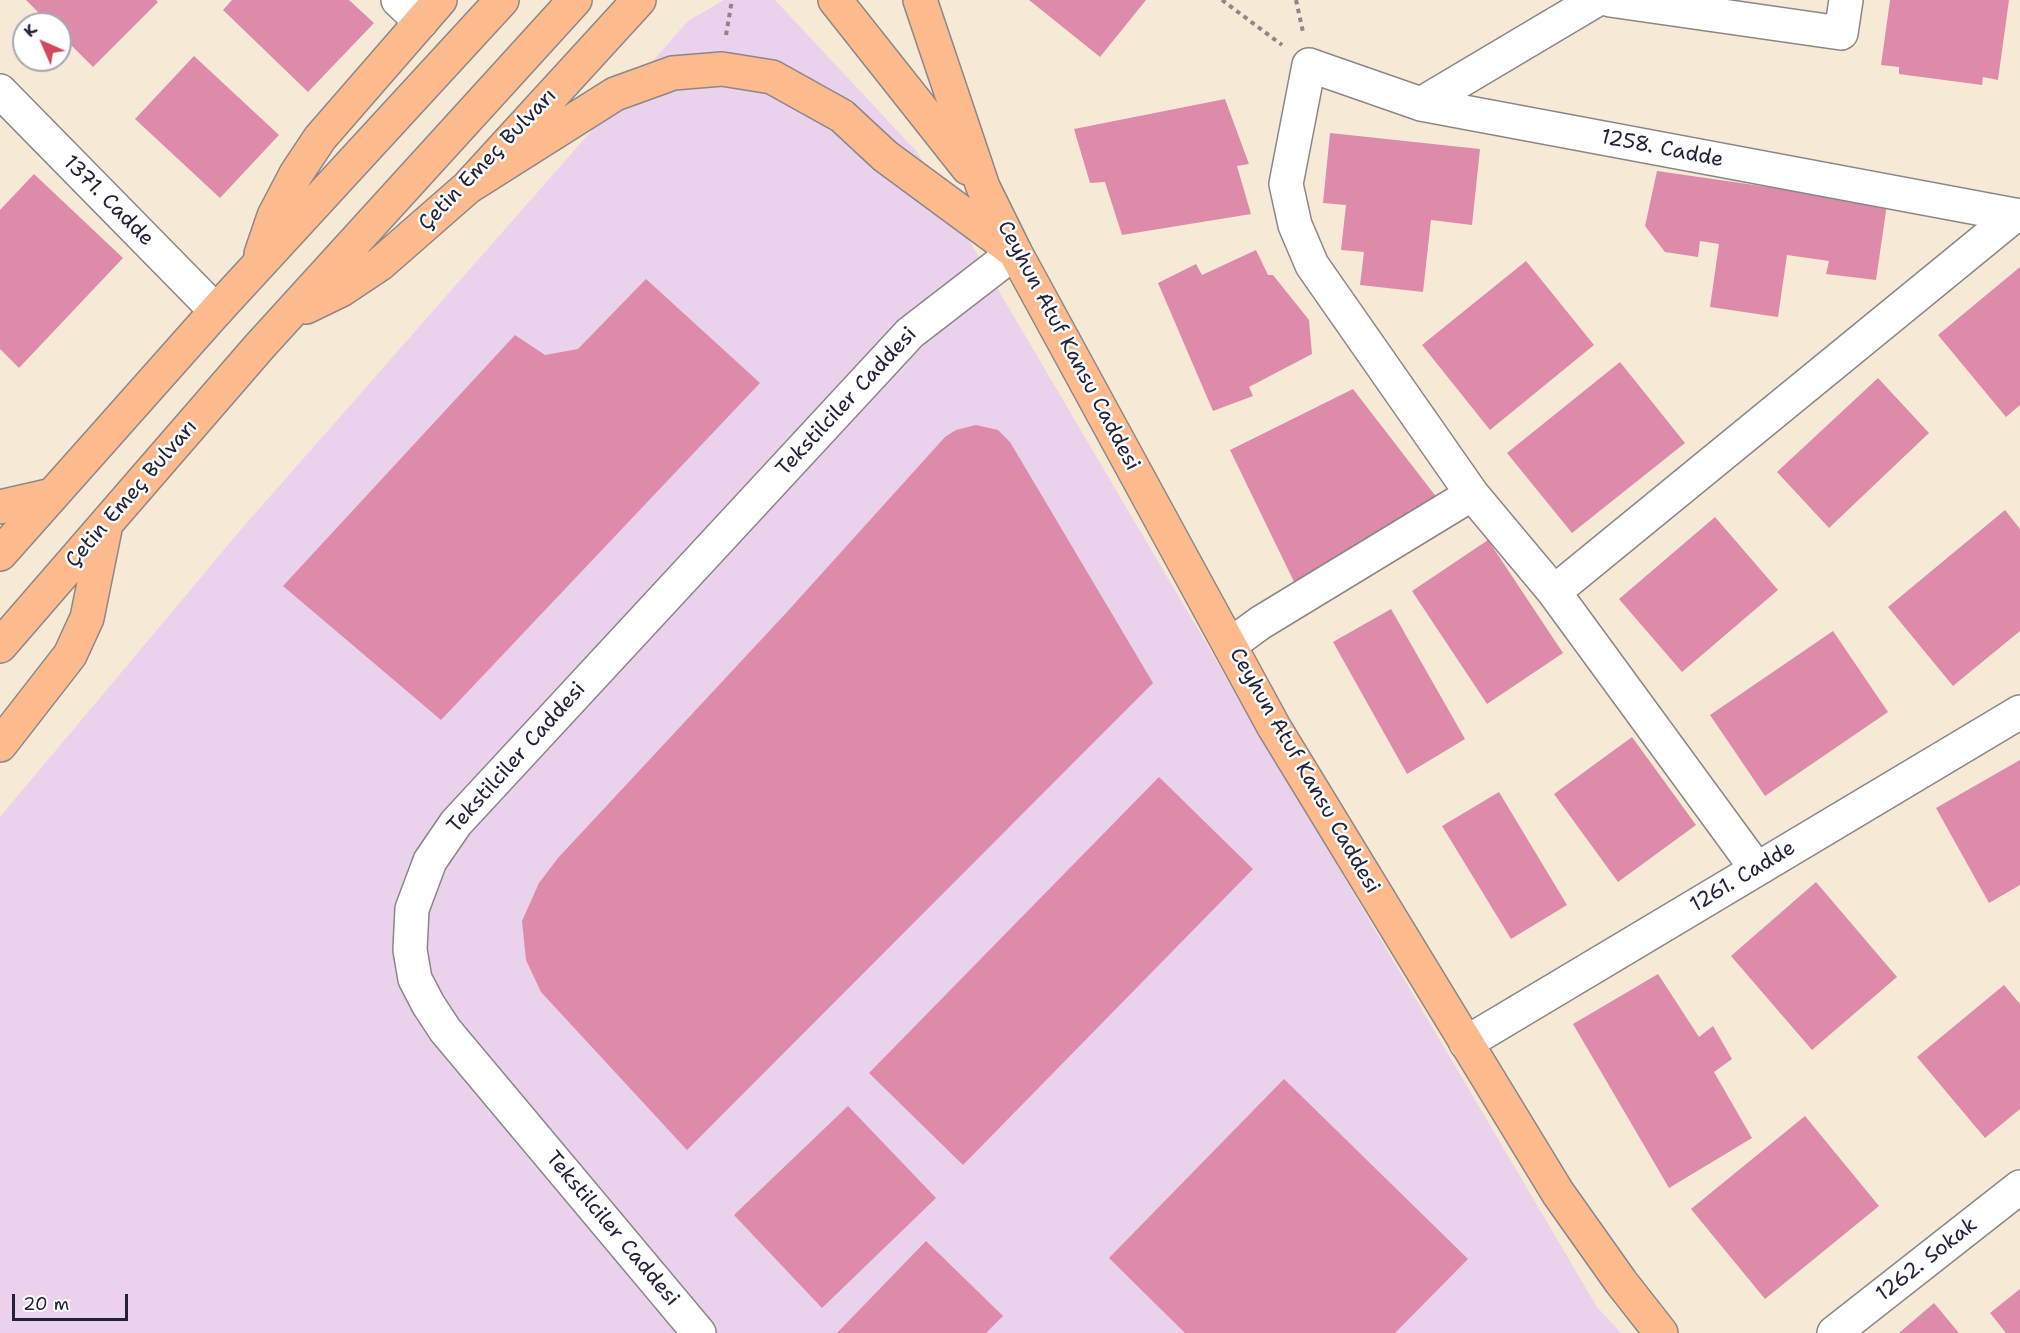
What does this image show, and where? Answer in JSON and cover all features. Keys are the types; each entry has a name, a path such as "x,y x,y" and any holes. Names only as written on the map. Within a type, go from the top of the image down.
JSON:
{"main road":[{"path":"0,554 216,311 502,0"},
{"name":"Çetin Emeç Bulvarı","path":"0,646 288,315 575,0"},
{"name":"Çetin Emeç Bulvarı","path":"288,315 341,290 380,264 423,229 468,187 639,0"},
{"name":"Ceyhun Atuf Kansu Caddesi","path":"835,0 983,187"},
{"name":"Ceyhun Atuf Kansu Caddesi","path":"920,0 983,187 1014,252 1274,727 1558,1193 1621,1282 1661,1333"},
{"path":"257,266 274,216 296,174 320,138 420,7"},
{"path":"468,187 615,94 673,73 722,69 772,76 842,116 885,156 1014,252"},
{"path":"0,507 52,495"},
{"path":"0,745 70,655 87,618 106,523"}],"street":[{"path":"1420,104 1596,0"},
{"path":"1610,0 1841,33 1846,0"},
{"name":"1258. Cadde","path":"1309,65 1420,104 2017,216"},
{"path":"1309,65 1286,184 1295,225 1312,265 1472,494 1554,592 1756,868"},
{"name":"1371. Cadde","path":"0,91 216,311"},
{"path":"1554,592 2017,216"},
{"name":"Tekstilciler Caddesi","path":"699,1333 445,1030 415,979 410,950 412,909 430,861 464,814 910,333 1014,252"},
{"path":"1230,645 1260,623 1472,494"},
{"name":"1261. Cadde","path":"1466,1043 2020,712"},
{"name":"1262. Sokak","path":"1834,1333 2020,1187"}],"path":[{"path":"726,37 732,0"},
{"path":"1222,0 1309,65"}],"shaded area":[{"path":"724,0 775,0 917,152 1597,1307 1621,1333 0,1333 0,817 244,526 688,21"}],"building":[{"path":"26,0 156,0 158,2 93,67 72,46 72,12 38,12"},
{"path":"232,0 349,0 374,23 308,92 223,10"},
{"path":"1029,0 1146,0 1100,57"},
{"path":"1890,0 2009,0 1998,80 1983,77 1982,85 1899,74 1899,67 1881,65"},
{"path":"194,56 279,135 220,198 135,119"},
{"path":"1225,99 1249,164 1237,166 1251,214 1122,235 1105,182 1090,183 1074,129"},
{"path":"1330,133 1480,149 1472,225 1431,220 1423,292 1360,285 1364,252 1341,250 1346,205 1323,203"},
{"path":"1657,171 1887,204 1876,280 1826,274 1829,261 1787,255 1778,317 1710,307 1719,244 1700,241 1698,257 1665,252 1645,226"},
{"path":"34,174 123,258 19,368 0,349 0,210"},
{"path":"1256,250 1268,275 1273,275 1309,320 1312,354 1249,387 1253,396 1213,411 1158,283 1196,264 1202,275"},
{"path":"1526,261 1594,345 1490,430 1422,345"},
{"path":"2020,267 2020,405 2006,417 1938,335"},
{"path":"646,279 760,383 441,720 283,586 515,335 545,355 578,349"},
{"path":"1620,362 1685,443 1572,533 1507,453"},
{"path":"1878,378 1929,433 1829,528 1777,472"},
{"path":"1353,389 1441,503 1298,590 1230,450"},
{"path":"976,425 998,430 1010,442 1153,683 687,1150 541,992 526,960 522,921 539,883 558,858 787,612 945,437 956,430"},
{"path":"2005,510 2020,529 2020,631 1953,686 1888,607"},
{"path":"1715,517 1778,590 1682,672 1619,599"},
{"path":"1488,540 1563,653 1487,704 1412,591"},
{"path":"1391,609 1465,739 1407,774 1333,642"},
{"path":"1833,631 1888,712 1765,796 1710,715"},
{"path":"1632,737 1696,825 1618,882 1554,794"},
{"path":"2020,760 2020,885 1989,903 1936,808"},
{"path":"1159,777 1253,869 963,1165 869,1073"},
{"path":"1499,792 1567,905 1511,939 1442,826"},
{"path":"1816,882 1897,977 1812,1050 1731,956"},
{"path":"1658,974 1699,1037 1713,1026 1732,1059 1714,1072 1752,1138 1669,1188 1573,1024"},
{"path":"2004,985 2020,1004 2020,1109 1985,1138 1917,1057"},
{"path":"1284,1079 1468,1259 1395,1333 1185,1333 1109,1258"},
{"path":"848,1106 936,1198 822,1308 734,1215"},
{"path":"1805,1116 1879,1206 1765,1299 1691,1209"},
{"path":"926,1241 1003,1316 986,1333 837,1333"},
{"path":"2020,1289 2020,1333 2006,1333 1990,1313"},
{"path":"1934,1303 1959,1333 1899,1333"}]}
